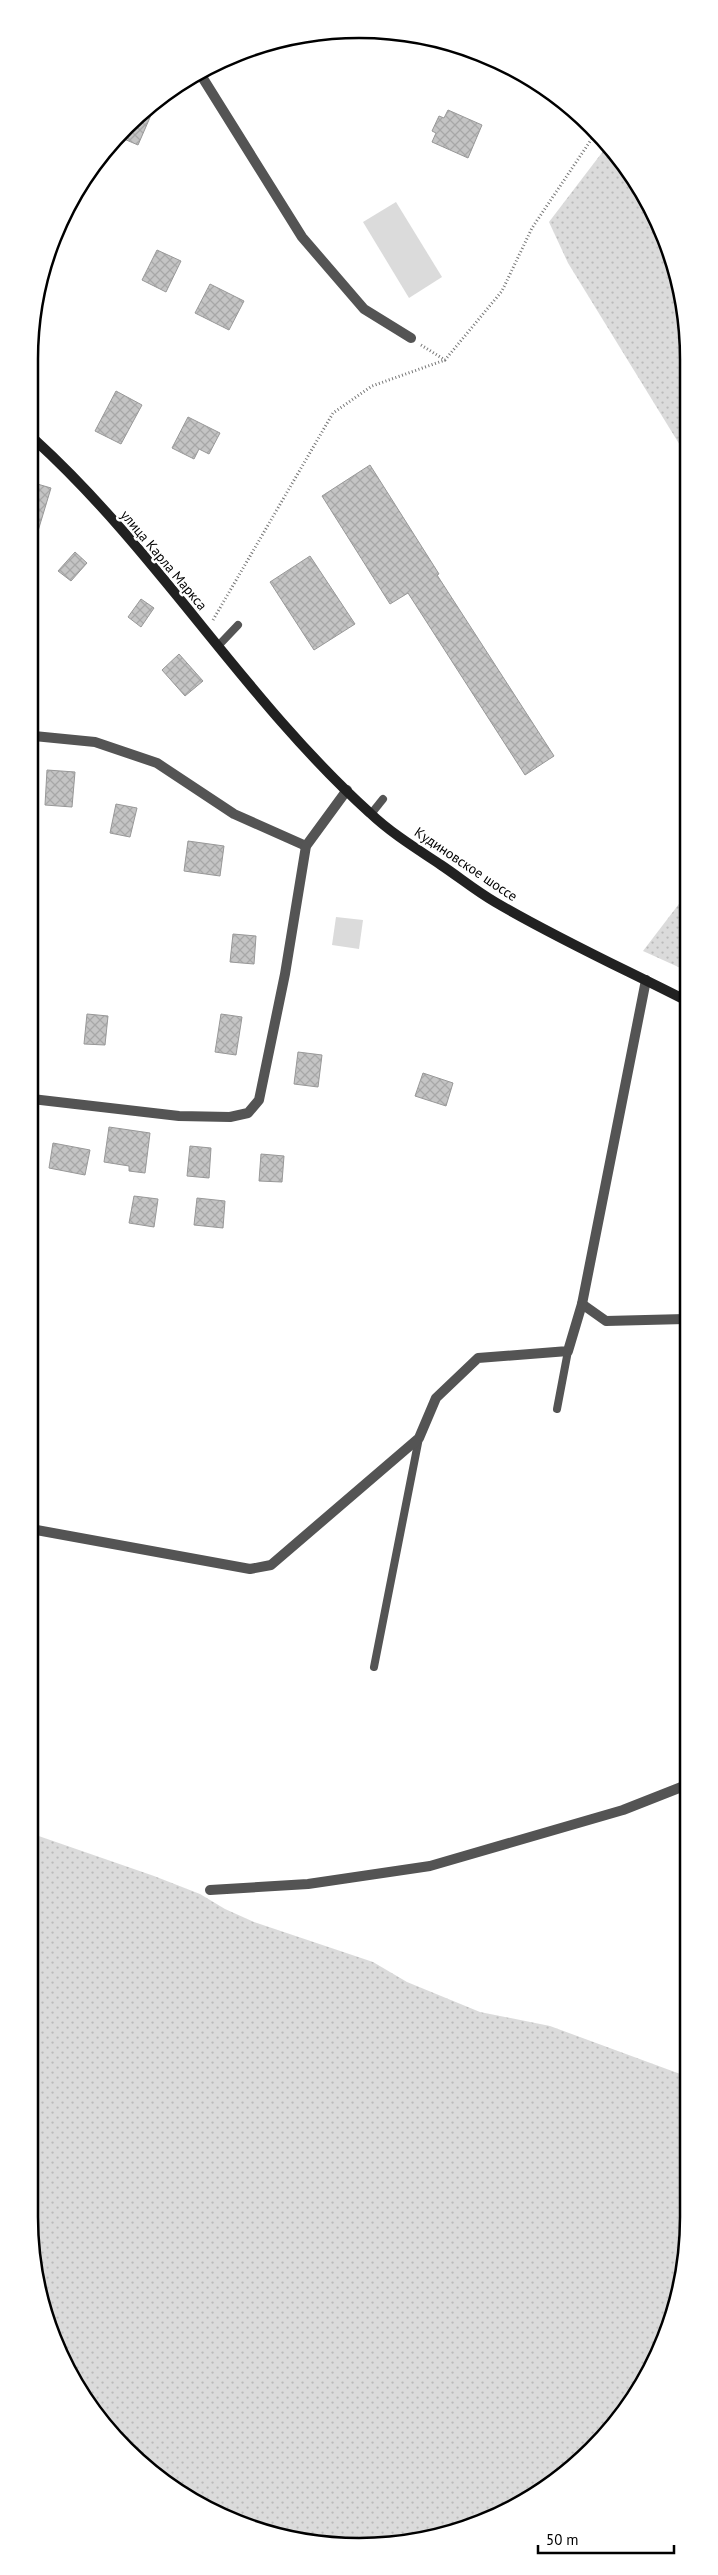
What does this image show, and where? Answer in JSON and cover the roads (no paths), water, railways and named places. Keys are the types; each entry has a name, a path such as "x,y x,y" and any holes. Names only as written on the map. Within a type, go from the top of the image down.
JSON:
{"main road":[{"name":"улица Карла Маркса","path":"38,443 70,472 160,573 265,704"},
{"name":"Кудиновское шоссе","path":"265,704 371,814 494,901 680,997"}],"street":[{"path":"203,78 302,237 364,309 410,338"},
{"path":"38,736 95,742 157,762 234,814 306,846"},
{"path":"38,1100 179,1116 230,1117 248,1112 259,1100 285,974 306,846 347,790"},
{"path":"38,1531 250,1569 271,1565 419,1438 436,1398 478,1358 568,1351 582,1304 646,980"},
{"path":"582,1304 606,1321 680,1319"},
{"path":"210,1890 308,1884 430,1866 623,1810 680,1788"}],"lane":[{"path":"218,646 238,626"},
{"path":"371,814 383,799"},
{"path":"557,1409 568,1351"},
{"path":"374,1667 419,1438"}]}
